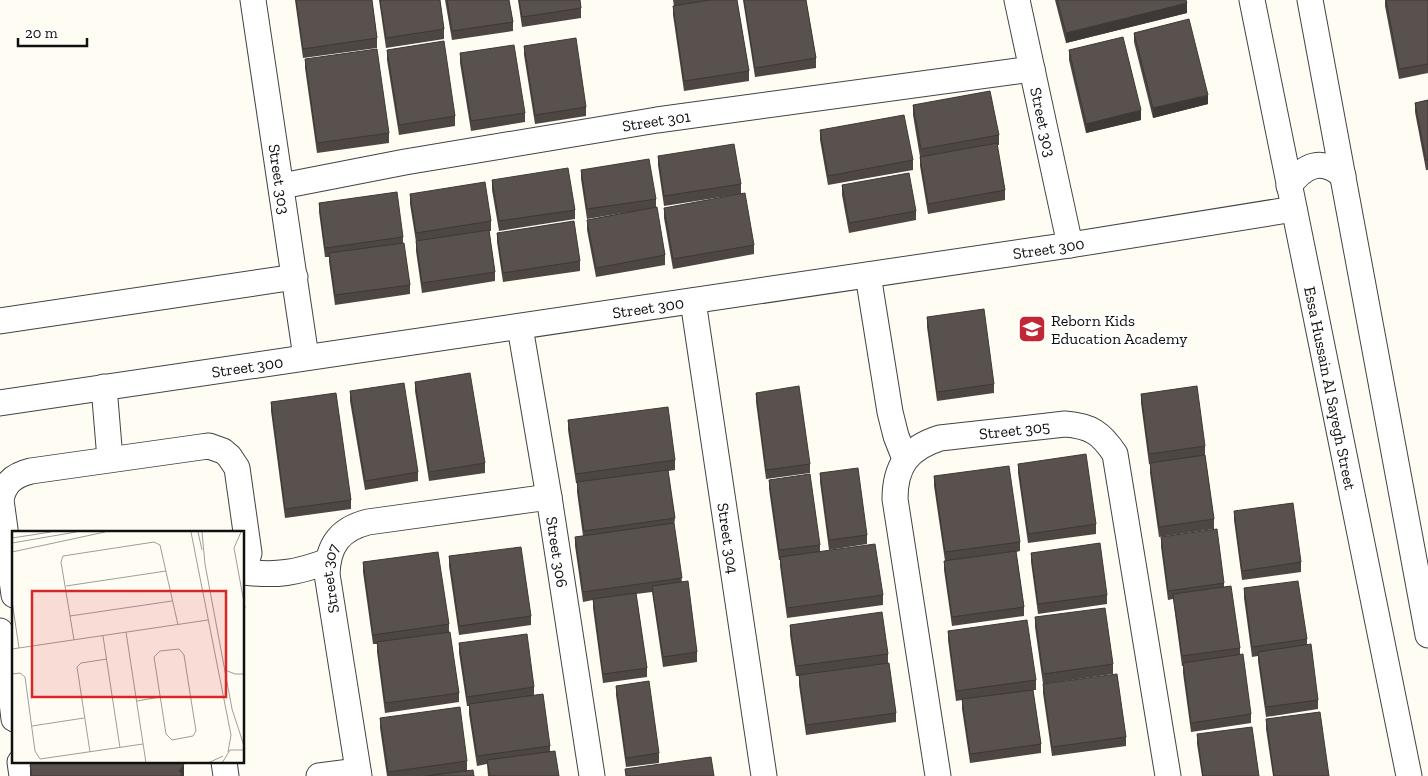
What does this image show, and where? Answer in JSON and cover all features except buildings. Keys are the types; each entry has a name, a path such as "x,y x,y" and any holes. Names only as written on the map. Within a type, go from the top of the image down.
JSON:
{"street":[{"name":"Street 303","path":"253,0 306,357"},
{"name":"Street 303","path":"1016,0 1070,246"},
{"name":"Essa Hussain Al Sayegh Street","path":"1252,0 1408,776"},
{"path":"1310,0 1423,582 1428,635"},
{"name":"Street 301","path":"282,186 415,161 657,120 1032,69"},
{"path":"1292,198 1296,177 1310,166 1328,166 1343,176"},
{"name":"Street 300","path":"0,403 1070,246 1292,198"},
{"path":"868,275 890,412 896,436 905,459"},
{"path":"0,321 295,276"},
{"name":"Street 304","path":"693,301 764,776"},
{"name":"Street 306","path":"520,327 592,776"},
{"path":"104,387 110,459"},
{"name":"Street 305","path":"938,776 895,499 895,485 899,472 905,459 915,449 927,442 940,438 1065,424 1081,426 1095,431 1107,441 1115,454 1119,469 1168,776"},
{"path":"12,581 2,509 3,492 7,484 14,477 31,471 209,446 229,456 237,468 249,553 245,567"},
{"name":"Street 307","path":"359,773 327,574 331,550 337,539 356,525 368,522 548,497"},
{"path":"245,571 287,574 308,569 328,561"},
{"path":"0,632 11,677 12,691"},
{"path":"319,776 359,773"}],"place":[{"name":"Reborn Kids Education Academy","path":"1032,329"}]}
